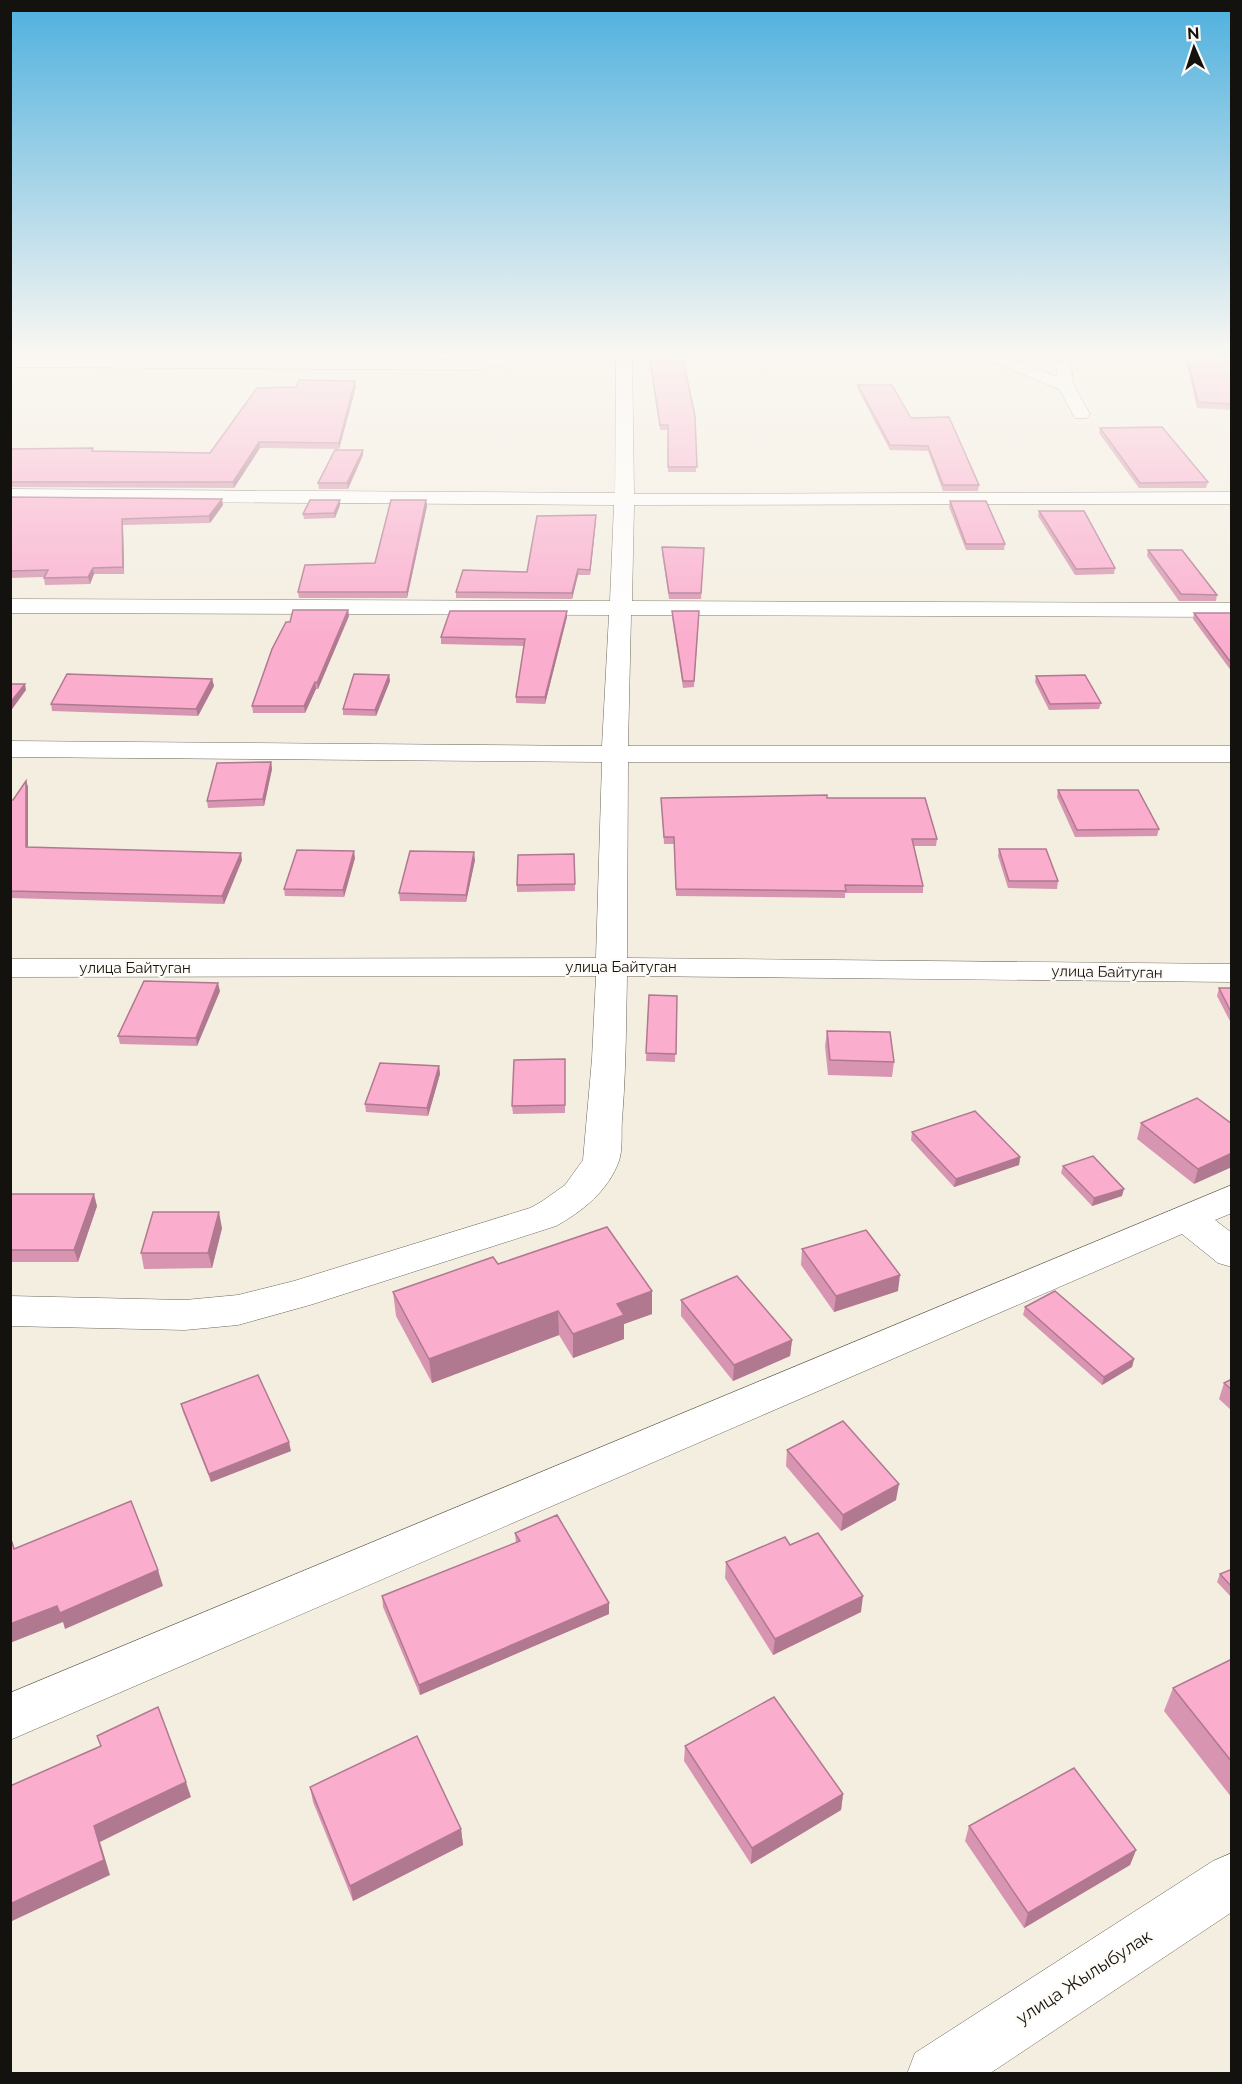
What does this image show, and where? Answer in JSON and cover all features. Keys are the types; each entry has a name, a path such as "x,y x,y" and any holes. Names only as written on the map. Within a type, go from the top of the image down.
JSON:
{"street":[{"path":"10,1311 185,1315 238,1310 296,1295 543,1217 572,1202 589,1182 601,1160 612,967 615,754 624,447"},
{"path":"10,495 624,499 1232,498"},
{"path":"10,606 620,610 1232,610"},
{"path":"10,750 615,754 1232,754"},
{"name":"улица Байтуган","path":"10,968 612,967 1232,973"},
{"path":"10,1717 1232,1198"},
{"path":"1187,1218 1232,1253"},
{"name":"улица Жылыбулак","path":"936,2073 1232,1880"}],"building":[{"path":"214,447 256,447 233,482 10,482 10,449 93,448 92,451 210,453"},
{"path":"668,447 696,447 697,467 668,467"},
{"path":"928,447 962,447 979,485 943,485"},
{"path":"1114,447 1179,447 1208,482 1140,483"},
{"path":"335,450 363,450 347,483 318,483"},
{"path":"10,497 222,499 209,516 122,519 123,567 93,568 88,577 44,578 48,570 10,571"},
{"path":"310,500 340,500 334,513 303,514"},
{"path":"391,500 426,500 407,592 298,592 305,565 375,563"},
{"path":"950,501 986,501 1005,544 966,544"},
{"path":"1039,511 1084,511 1115,568 1076,569"},
{"path":"596,515 590,570 578,569 572,593 456,592 463,570 527,572 537,516"},
{"path":"662,547 704,548 701,593 669,593"},
{"path":"1148,550 1182,550 1217,595 1181,594"},
{"path":"293,610 348,610 317,683 315,682 304,706 252,706 272,649 286,622 290,622"},
{"path":"450,611 567,611 545,697 516,697 525,639 441,637"},
{"path":"672,611 699,611 694,681 683,681"},
{"path":"1194,613 1232,613 1232,664"},
{"path":"67,674 212,679 196,709 51,704"},
{"path":"354,674 389,675 375,710 343,709"},
{"path":"1085,675 1101,703 1050,704 1036,676"},
{"path":"10,684 25,684 10,703"},
{"path":"271,762 263,799 207,801 217,763"},
{"path":"26,781 26,847 241,853 222,896 10,891 10,800 13,800"},
{"path":"1058,790 1138,790 1159,829 1077,830"},
{"path":"827,795 827,798 925,798 937,839 912,839 923,886 845,885 846,891 676,889 674,837 664,837 661,798"},
{"path":"999,849 1046,849 1058,881 1009,881"},
{"path":"297,850 354,851 343,890 284,889"},
{"path":"410,851 474,852 466,895 399,893"},
{"path":"574,854 575,884 517,885 518,855"},
{"path":"144,981 218,983 196,1038 118,1036"},
{"path":"1219,988 1232,988 1232,1014"},
{"path":"649,995 677,996 676,1054 646,1053"},
{"path":"827,1031 890,1032 894,1062 830,1060"},
{"path":"565,1059 565,1105 512,1106 514,1060"},
{"path":"380,1063 439,1066 427,1108 365,1104"},
{"path":"1197,1098 1232,1124 1232,1153 1198,1169 1141,1123"},
{"path":"975,1111 1020,1157 956,1179 912,1132"},
{"path":"1093,1156 1124,1189 1094,1198 1063,1166"},
{"path":"10,1194 94,1194 74,1250 10,1250"},
{"path":"153,1212 219,1212 208,1253 141,1253"},
{"path":"607,1227 652,1291 617,1304 624,1315 573,1334 558,1311 429,1359 393,1292 493,1257 498,1264"},
{"path":"866,1230 900,1275 836,1296 802,1249"},
{"path":"737,1276 792,1340 734,1365 681,1300"},
{"path":"1055,1291 1134,1359 1104,1377 1025,1307"},
{"path":"258,1375 289,1442 209,1474 181,1404"},
{"path":"1232,1379 1232,1390 1224,1383"},
{"path":"843,1421 899,1484 843,1515 787,1450"},
{"path":"131,1501 158,1570 60,1613 57,1606 10,1624 10,1543 12,1542 14,1549"},
{"path":"557,1515 609,1603 419,1685 382,1596 520,1541 515,1533"},
{"path":"818,1533 863,1596 775,1639 726,1562 785,1537 790,1545"},
{"path":"1232,1569 1232,1587 1220,1574"},
{"path":"1232,1659 1232,1762 1173,1688"},
{"path":"774,1697 843,1794 752,1848 685,1746"},
{"path":"158,1707 186,1782 94,1826 104,1860 10,1904 10,1786 101,1746 97,1736"},
{"path":"417,1736 461,1829 350,1886 310,1787"},
{"path":"1074,1768 1136,1850 1028,1913 969,1826"}]}
